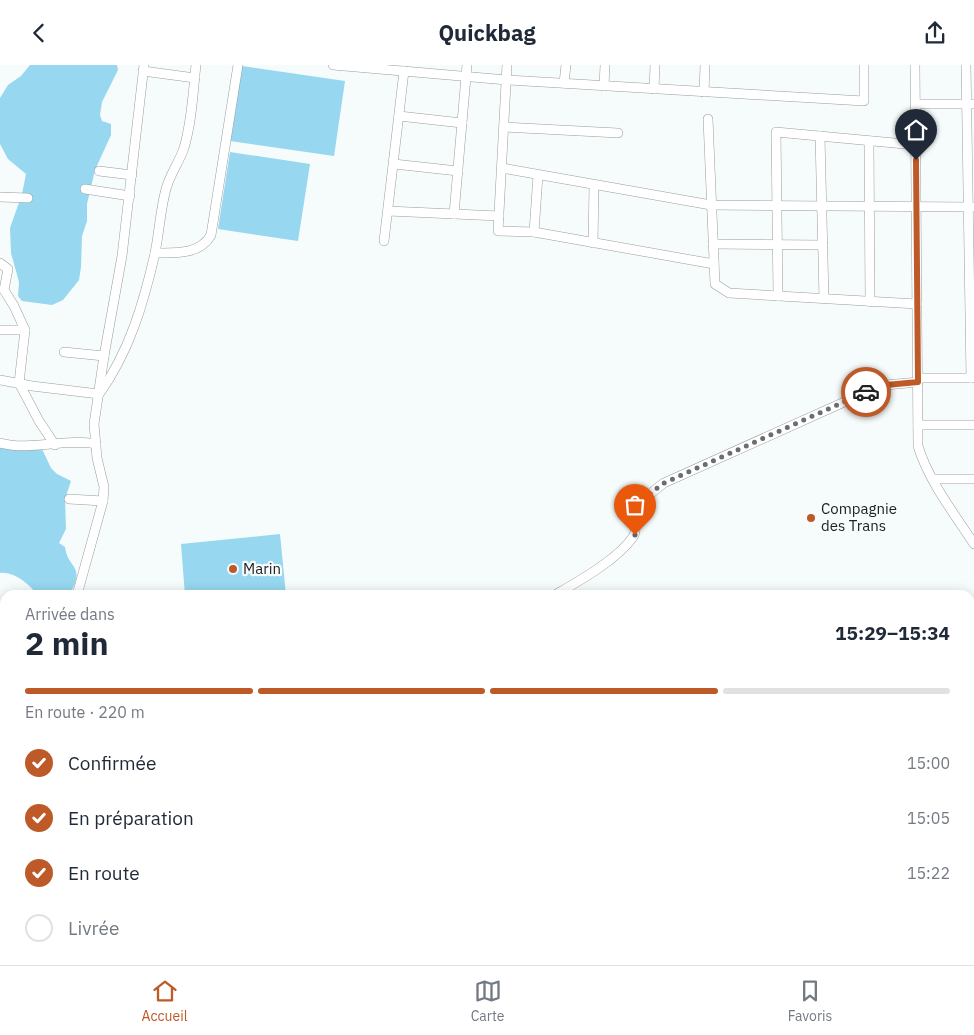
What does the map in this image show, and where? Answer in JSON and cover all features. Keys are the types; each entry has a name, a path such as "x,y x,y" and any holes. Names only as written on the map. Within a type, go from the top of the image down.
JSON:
{"street":[{"path":"99,394 110,380 132,333 155,253 164,193 183,149 186,137 196,65"},
{"path":"155,253 175,253 199,248 206,244 211,235 238,65"},
{"path":"333,65 507,80 864,101 864,65"},
{"path":"454,214 467,65"},
{"path":"507,65 498,231 534,232 714,264"},
{"path":"564,83 566,65"},
{"path":"604,86 605,65"},
{"path":"654,89 655,65"},
{"path":"704,91 705,65"},
{"path":"915,65 918,446 921,457 932,479 974,545"},
{"path":"563,590 625,549 635,535 639,509 648,495 664,483 871,390 886,385 918,380 972,378 970,104 966,65"},
{"path":"78,590 103,501 104,487 94,424 122,256 144,68 195,78"},
{"path":"384,241 404,71"},
{"path":"916,104 970,104"},
{"path":"399,116 462,123"},
{"path":"708,119 715,284 729,293 918,304"},
{"path":"504,127 618,133"},
{"path":"778,296 776,133 916,145"},
{"path":"820,136 824,299"},
{"path":"869,141 870,301"},
{"path":"394,164 458,171"},
{"path":"502,169 712,205 971,207"},
{"path":"99,171 132,175"},
{"path":"534,232 538,175"},
{"path":"593,243 594,185"},
{"path":"85,189 130,196"},
{"path":"0,197 28,197"},
{"path":"388,211 499,216"},
{"path":"714,244 823,245"},
{"path":"0,263 8,269 4,290 25,330 19,383 39,421 55,445"},
{"path":"0,330 25,330"},
{"path":"64,352 104,355"},
{"path":"0,380 99,394"},
{"path":"918,425 974,425"},
{"path":"0,443 55,445 73,442 96,444"},
{"path":"932,479 974,479"},
{"path":"69,499 103,501"}],"shaded area":[{"path":"30,65 117,65 118,70 102,102 100,115 102,121 111,124 111,135 95,170 87,204 87,221 82,236 79,280 63,300 52,305 22,301 18,296 19,282 11,253 10,228 22,194 26,174 8,159 0,144 0,98 8,85 21,76"},
{"path":"242,66 345,81 334,156 230,141"},
{"path":"230,152 310,164 298,241 218,229"},
{"path":"0,446 42,449 51,468 57,474 71,481 65,499 66,529 59,543 65,547 69,560 75,568 75,584 72,590 33,590 16,576 0,573"},
{"name":"Marin","path":"280,534 286,590 185,590 181,544"}],"way so far":[{"path":"635,535 639,509 648,495 664,483 866,392"}],"place":[{"name":"Compagnie des Trans","path":"811,518"},
{"name":"Marin","path":"233,569"}],"route":[{"path":"866,392 886,385 918,382 916,160"}]}
